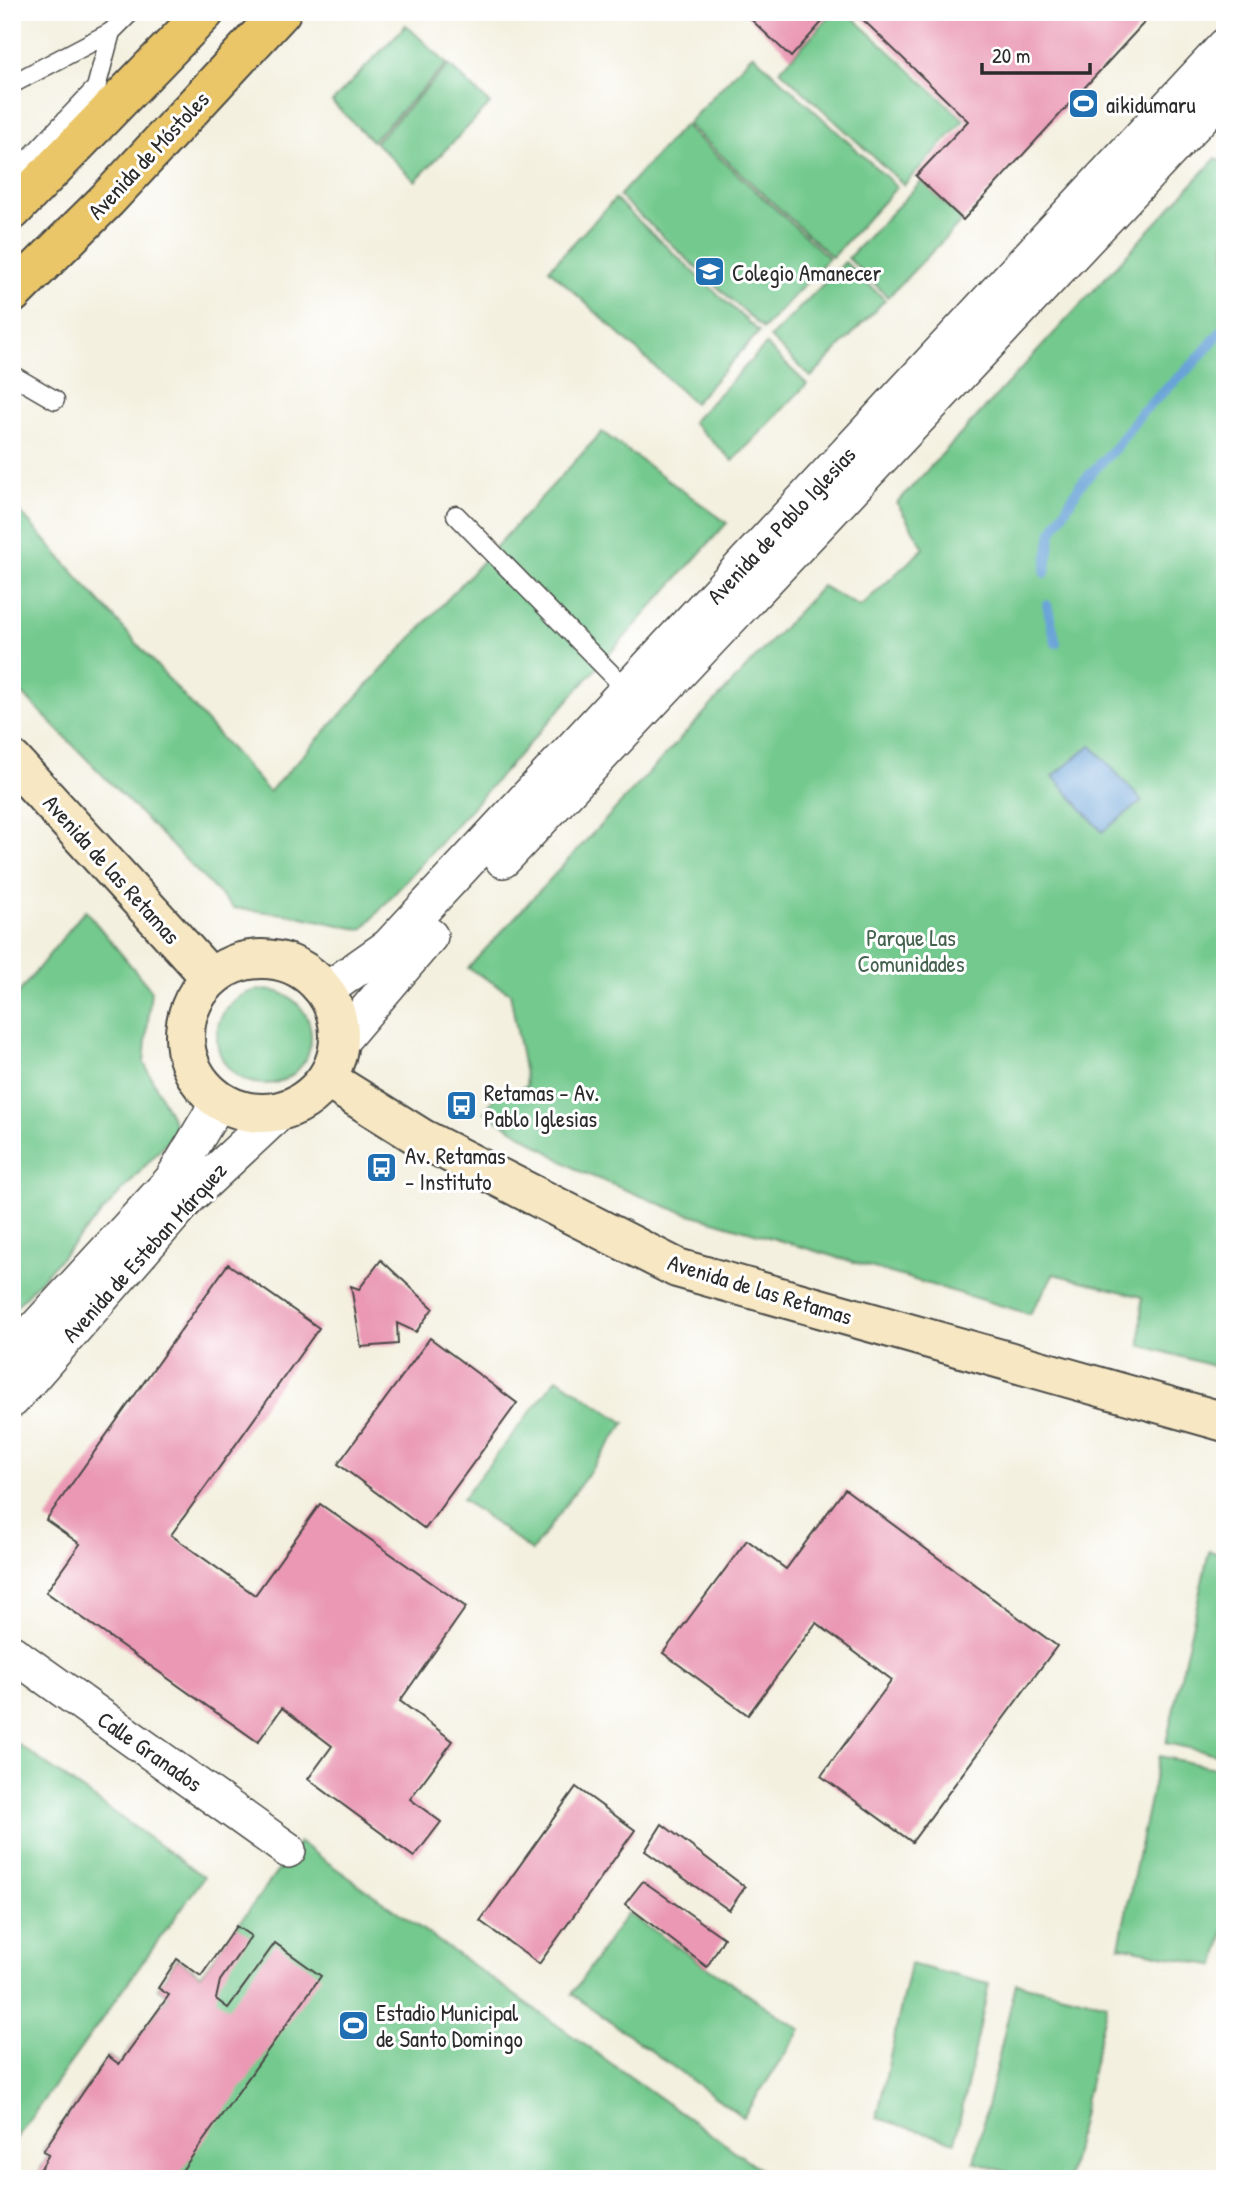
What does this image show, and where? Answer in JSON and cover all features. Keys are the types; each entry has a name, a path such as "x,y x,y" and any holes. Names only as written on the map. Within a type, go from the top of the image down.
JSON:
{"main road":[{"path":"12,211 205,12"},
{"name":"Avenida de Móstoles","path":"12,294 107,200 281,12"}],"street":[{"name":"Avenida de Pablo Iglesias","path":"325,991 389,946 1225,46"},
{"name":"Avenida de Pablo Iglesias","path":"340,1042 404,963 827,518 1225,92"},
{"name":"Avenida de las Retamas","path":"12,760 211,978"},
{"path":"258,958 284,961 307,973 325,991 339,1024 340,1042 327,1079 307,1099 281,1111 260,1113 239,1110 219,1101 202,1084 190,1064 185,1041 187,1018 196,996 211,978 233,964 258,958"},
{"name":"Avenida de las Retamas","path":"327,1079 423,1139 677,1268 1225,1422"},
{"name":"Avenida de Esteban Márquez","path":"12,1354 172,1180 219,1101"},
{"name":"Avenida de Esteban Márquez","path":"12,1400 189,1197 281,1111"},
{"name":"Calle Granados","path":"12,1653 288,1850"}],"lane":[{"path":"12,84 111,32 131,12"},
{"path":"12,177 96,88 111,32"},
{"path":"12,375 55,400"},
{"path":"456,515 627,690"}],"green space":[{"path":"834,12 847,12 964,120 904,185 780,70"},
{"path":"406,25 447,64 372,141 332,102"},
{"path":"753,54 897,187 832,257 687,124"},
{"path":"449,65 490,104 415,181 375,142"},
{"path":"684,125 829,258 763,329 619,196"},
{"name":"Parque Las Comunidades","path":"1216,158 1225,164 1225,1357 1220,1368 1140,1345 1142,1297 1054,1274 1030,1314 673,1209 579,1171 485,1112 495,1096 527,1086 510,993 468,968 822,586 860,607 924,548 897,503"},
{"path":"922,181 962,221 888,297 848,258"},
{"path":"615,199 759,332 694,403 549,269"},
{"path":"845,262 885,300 811,377 770,338"},
{"path":"766,345 807,384 733,461 692,422"},
{"path":"602,432 727,523 362,930 293,915 233,908 12,683 12,503 269,792"},
{"path":"85,910 151,990 144,1063 178,1130 12,1311 12,1001"},
{"path":"264,990 282,993 297,1004 308,1019 311,1037 308,1055 297,1070 282,1081 264,1084 246,1081 231,1070 220,1055 217,1037 220,1019 231,1004 246,993"},
{"path":"557,1378 625,1423 532,1551 462,1499"},
{"path":"1209,1551 1225,1554 1225,1756 1166,1743"},
{"path":"12,1740 204,1877 12,2144"},
{"path":"1159,1756 1225,1770 1225,1925 1216,1966 1119,1946"},
{"name":"Estadio Municipal de Santo Domingo","path":"299,1842 774,2179 35,2179 49,2154 43,2151 108,2056 119,2064 169,1995 158,1988 177,1959 201,1975"},
{"path":"627,1913 801,2030 743,2117 572,1994"},
{"path":"910,1964 989,1984 955,2142 877,2118"},
{"path":"1016,1983 1107,2004 1068,2179 1031,2179 974,2162"}],"water":[{"path":"1091,745 1142,801 1102,832 1053,776"}],"building":[{"path":"743,12 831,12 791,57"},
{"path":"855,12 1154,12 963,220 916,176 968,121"},
{"path":"381,1260 433,1308 416,1332 397,1323 398,1344 361,1347 351,1286 359,1289"},
{"path":"228,1264 319,1328 171,1535 255,1595 320,1504 466,1607 400,1701 453,1741 410,1799 441,1822 414,1857 308,1779 332,1746 282,1708 258,1742 46,1592 80,1544 46,1520"},
{"path":"430,1338 517,1403 425,1529 338,1464"},
{"path":"845,1489 1057,1646 912,1842 821,1776 892,1680 816,1623 748,1715 663,1653 747,1540 786,1569"},
{"path":"576,1787 635,1830 539,1964 480,1921"},
{"path":"662,1824 745,1887 729,1910 645,1851"},
{"path":"643,1881 724,1938 707,1967 625,1904"},
{"path":"236,1926 251,1936 220,1981 216,1999 228,2008 275,1943 321,1976 176,2179 35,2179 49,2154 43,2151 108,2056 119,2064 169,1995 158,1988 177,1959 201,1976"}],"waterway":[{"path":"1045,573 1052,532 1080,485 1115,448 1142,412 1194,363 1225,327"},
{"path":"1047,605 1056,643"}],"place":[{"name":"aikidumaru","path":"1083,104"},
{"name":"Colegio Amanecer","path":"709,272"},
{"name":"Retamas - Av. Pablo Iglesias","path":"461,1105"},
{"name":"Av. Retamas - Instituto","path":"382,1168"},
{"name":"Estadio Municipal de Santo Domingo","path":"353,2025"}]}
